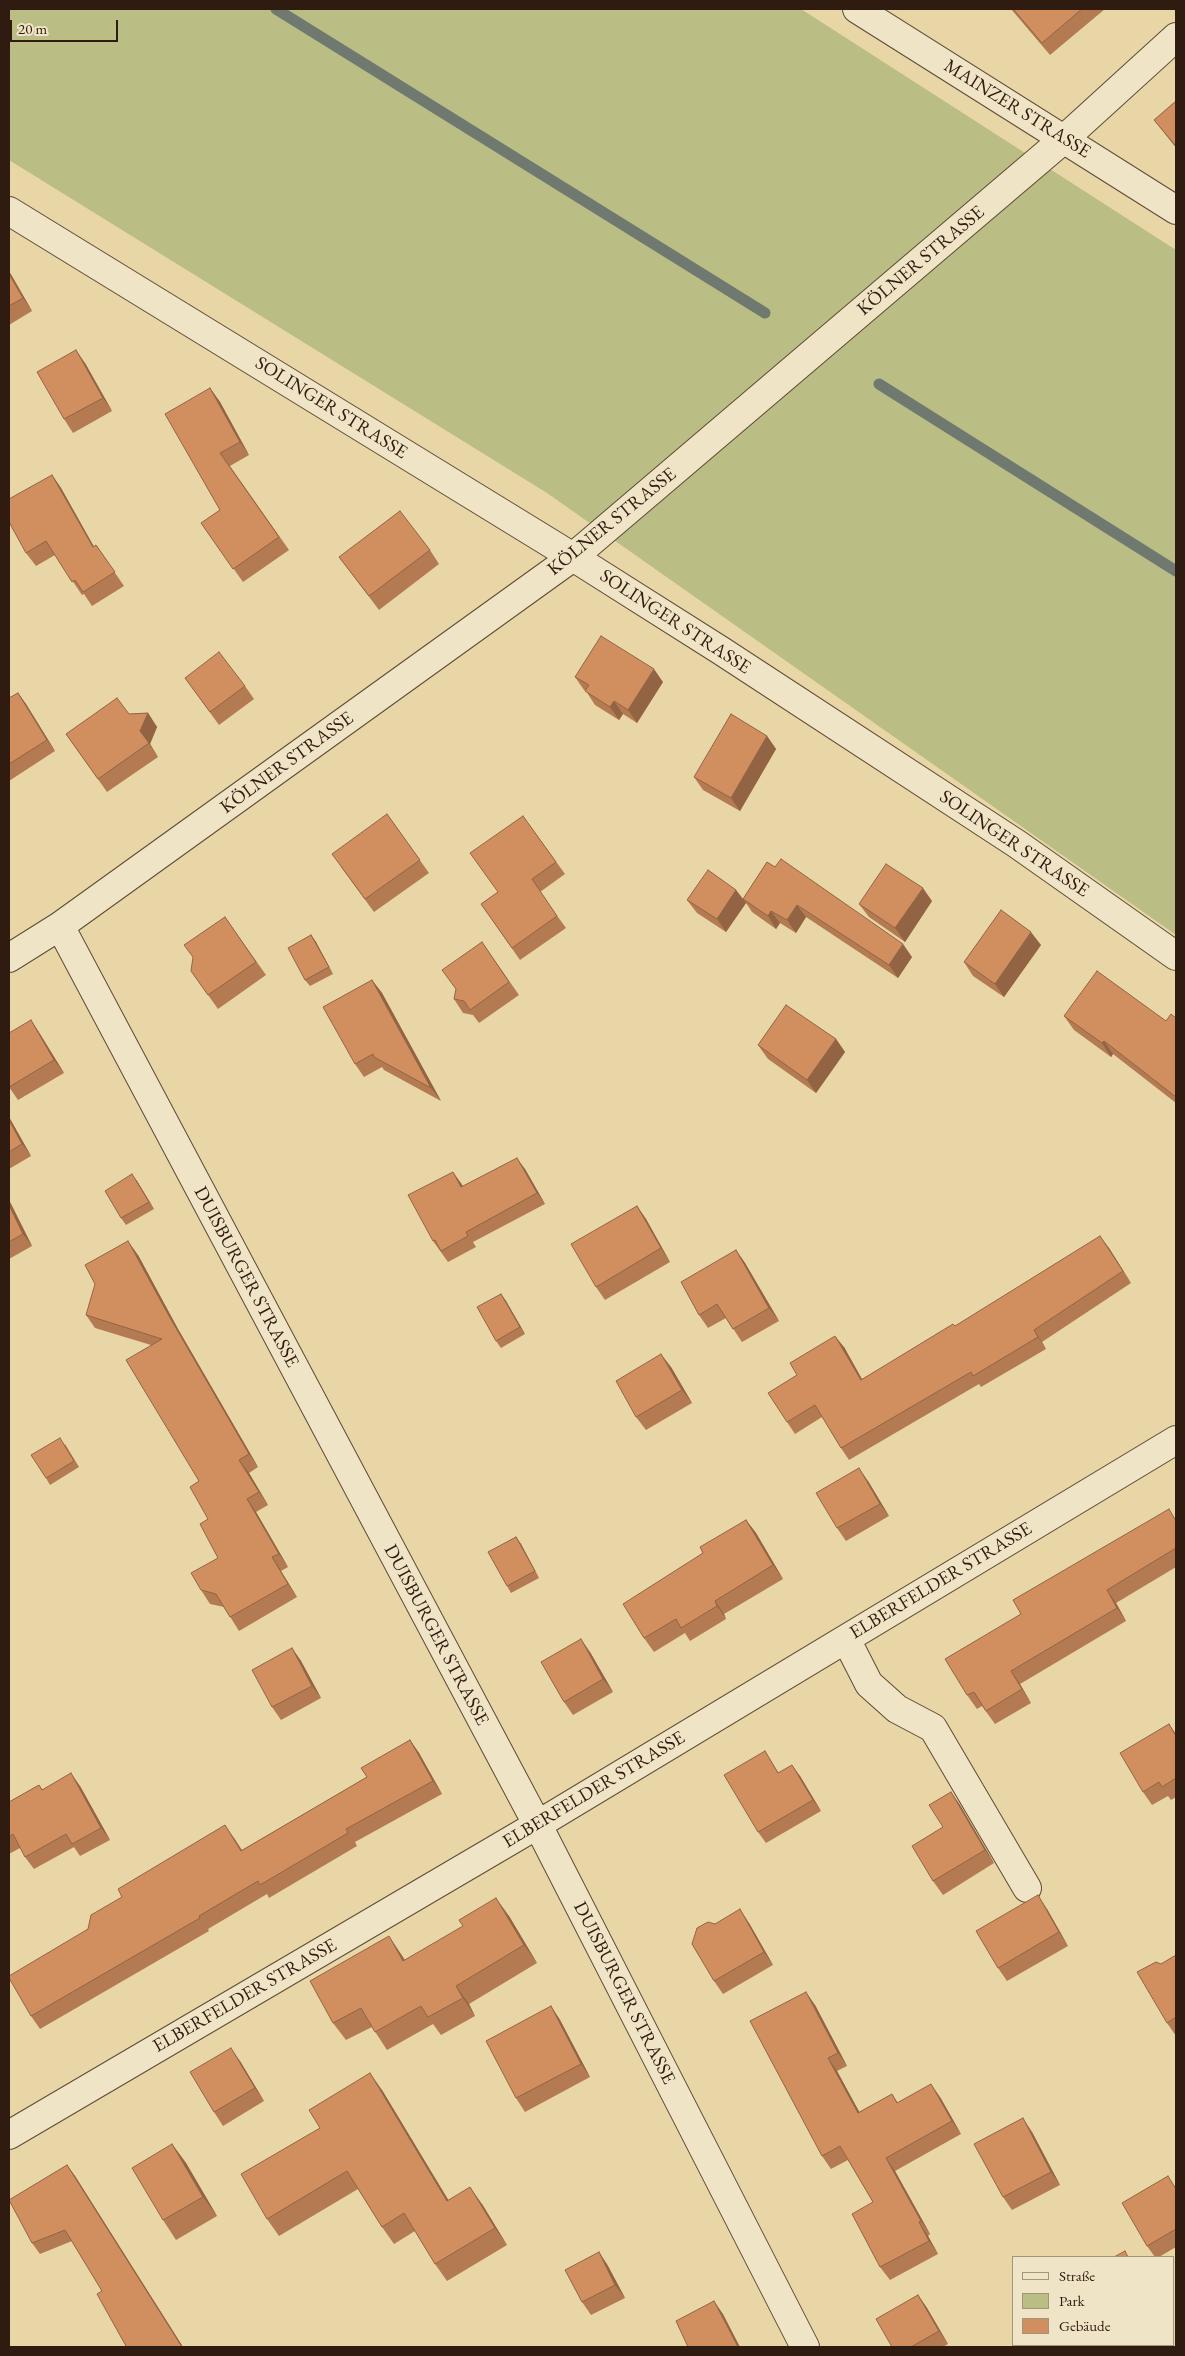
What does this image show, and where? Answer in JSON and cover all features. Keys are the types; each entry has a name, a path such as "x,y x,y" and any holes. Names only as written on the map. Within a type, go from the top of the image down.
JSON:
{"street":[{"name":"MAINZER STRASSE","path":"856,9 1176,210"},
{"name":"KÖLNER STRASSE","path":"9,958 60,926 573,557 1064,138 1176,37"},
{"name":"SOLINGER STRASSE","path":"9,211 573,557 1009,838 1176,956"},
{"name":"DUISBURGER STRASSE","path":"60,926 537,1825 805,2347"},
{"name":"ELBERFELDER STRASSE","path":"9,2136 537,1825 1176,1440"},
{"path":"846,1639 869,1684 897,1709 933,1728 1027,1888"}],"green space":[{"path":"9,9 801,9 1176,250 1176,935 547,493 9,160"}],"building":[{"path":"1013,9 1082,9 1042,43"},
{"path":"1176,101 1176,143 1175,145 1154,120"},
{"path":"9,274 23,298 9,306"},
{"path":"76,350 103,398 64,419 37,372"},
{"path":"210,388 240,442 220,453 279,537 233,569 201,523 220,510 165,414"},
{"path":"52,475 93,547 96,545 115,572 83,592 75,580 72,582 46,541 26,553 9,522 9,499"},
{"path":"400,511 430,550 369,596 339,557"},
{"path":"601,636 654,669 628,710 614,701 610,707 585,691 589,685 575,677"},
{"path":"219,652 245,686 210,712 185,678"},
{"path":"18,693 47,740 9,764 9,698"},
{"path":"117,698 129,714 148,713 140,731 149,743 98,779 66,734"},
{"path":"731,714 767,736 731,798 694,777"},
{"path":"387,814 420,860 365,899 332,854"},
{"path":"523,816 556,862 532,879 557,916 512,948 481,904 498,892 470,853"},
{"path":"781,859 903,944 889,965 797,905 787,920 771,911 768,916 743,899 767,862 775,867"},
{"path":"886,864 923,888 895,928 859,904"},
{"path":"708,870 736,890 717,919 687,900"},
{"path":"1001,910 1031,932 995,984 964,962"},
{"path":"225,917 256,962 208,995 191,971 193,957 184,945"},
{"path":"311,935 329,967 305,980 288,948"},
{"path":"482,942 509,982 470,1010 464,1001 454,999 456,989 442,970"},
{"path":"1097,971 1166,1021 1171,1014 1176,1018 1176,1097 1104,1041 1102,1043 1064,1016"},
{"path":"372,980 431,1088 374,1057 373,1054 355,1064 323,1007"},
{"path":"786,1005 836,1039 807,1080 758,1045"},
{"path":"31,1020 54,1060 9,1087 9,1033"},
{"path":"9,1120 22,1144 9,1152"},
{"path":"517,1158 537,1193 466,1232 468,1236 441,1251 435,1240 433,1241 408,1195 453,1172 461,1187"},
{"path":"132,1174 149,1202 121,1218 105,1191"},
{"path":"9,1205 23,1234 9,1242"},
{"path":"637,1206 661,1248 596,1287 571,1244"},
{"path":"1100,1236 1123,1271 1034,1330 1038,1337 973,1376 971,1372 841,1448 815,1405 787,1422 768,1393 797,1375 790,1363 835,1336 861,1380 953,1324 955,1326"},
{"path":"128,1241 249,1454 239,1460 259,1492 247,1499 279,1554 272,1557 288,1584 230,1617 216,1594 201,1590 191,1573 218,1558 200,1524 208,1519 190,1487 199,1481 126,1360 162,1339 86,1315 95,1284 85,1265"},
{"path":"736,1250 769,1308 733,1329 717,1304 699,1315 681,1282"},
{"path":"501,1294 520,1327 496,1341 477,1307"},
{"path":"661,1354 682,1390 636,1417 616,1381"},
{"path":"60,1438 74,1461 46,1478 31,1455"},
{"path":"859,1468 880,1504 837,1528 816,1493"},
{"path":"1169,1509 1176,1521 1176,1548 1107,1590 1117,1608 1011,1671 1022,1689 986,1711 974,1692 967,1695 945,1659 1021,1614 1013,1600"},
{"path":"746,1520 773,1565 715,1601 717,1606 681,1628 676,1619 644,1638 623,1604 703,1553 700,1547"},
{"path":"516,1537 535,1571 507,1586 488,1552"},
{"path":"581,1639 603,1679 564,1702 541,1662"},
{"path":"292,1648 312,1686 272,1707 252,1670"},
{"path":"1169,1724 1176,1736 1176,1778 1162,1787 1159,1782 1143,1792 1120,1753"},
{"path":"410,1740 433,1781 346,1829 348,1833 260,1885 258,1881 199,1916 200,1918 31,2016 9,1976 88,1929 91,1915 122,1897 118,1889 225,1825 241,1851 367,1777 361,1768"},
{"path":"765,1751 778,1773 792,1765 813,1800 758,1832 724,1775"},
{"path":"71,1773 101,1828 72,1844 66,1834 25,1857 13,1834 9,1837 9,1802 39,1785 42,1790"},
{"path":"951,1792 985,1850 933,1881 912,1846 943,1827 929,1805"},
{"path":"1038,1895 1059,1932 998,1968 976,1931"},
{"path":"496,1898 524,1945 456,1986 463,1998 428,2017 421,2006 375,2032 361,2008 333,2023 310,1981 389,1936 403,1961 463,1926 459,1920"},
{"path":"740,1909 764,1952 714,1981 692,1944 697,1928 708,1922 715,1924"},
{"path":"1176,1955 1176,2017 1167,2023 1137,1972 1156,1962 1161,1964"},
{"path":"806,1992 838,2053 828,2058 858,2113 892,2094 897,2103 931,2084 952,2121 886,2158 921,2221 919,2222 929,2241 880,2267 852,2214 873,2202 840,2146 822,2156 750,2021"},
{"path":"551,2006 581,2064 516,2098 486,2041"},
{"path":"231,2048 255,2088 214,2112 190,2072"},
{"path":"370,2073 447,2201 470,2187 495,2228 435,2264 404,2213 382,2227 347,2171 267,2219 241,2174 320,2128 309,2110"},
{"path":"1023,2118 1051,2172 1003,2197 974,2144"},
{"path":"172,2144 203,2197 163,2220 132,2168"},
{"path":"67,2165 182,2347 124,2347 126,2346 97,2294 102,2291 65,2230 32,2243 9,2200"},
{"path":"1168,2176 1176,2189 1176,2229 1147,2246 1122,2203"},
{"path":"1125,2251 1128,2256 1116,2256"},
{"path":"599,2252 615,2285 582,2302 565,2270"},
{"path":"918,2295 939,2331 911,2347 892,2347 876,2319"},
{"path":"714,2301 738,2347 688,2347 676,2321"},
{"path":"1084,2346 1106,2346 1104,2347"}],"waterway":[{"path":"276,9 765,313"},
{"path":"879,384 1176,571"}]}
